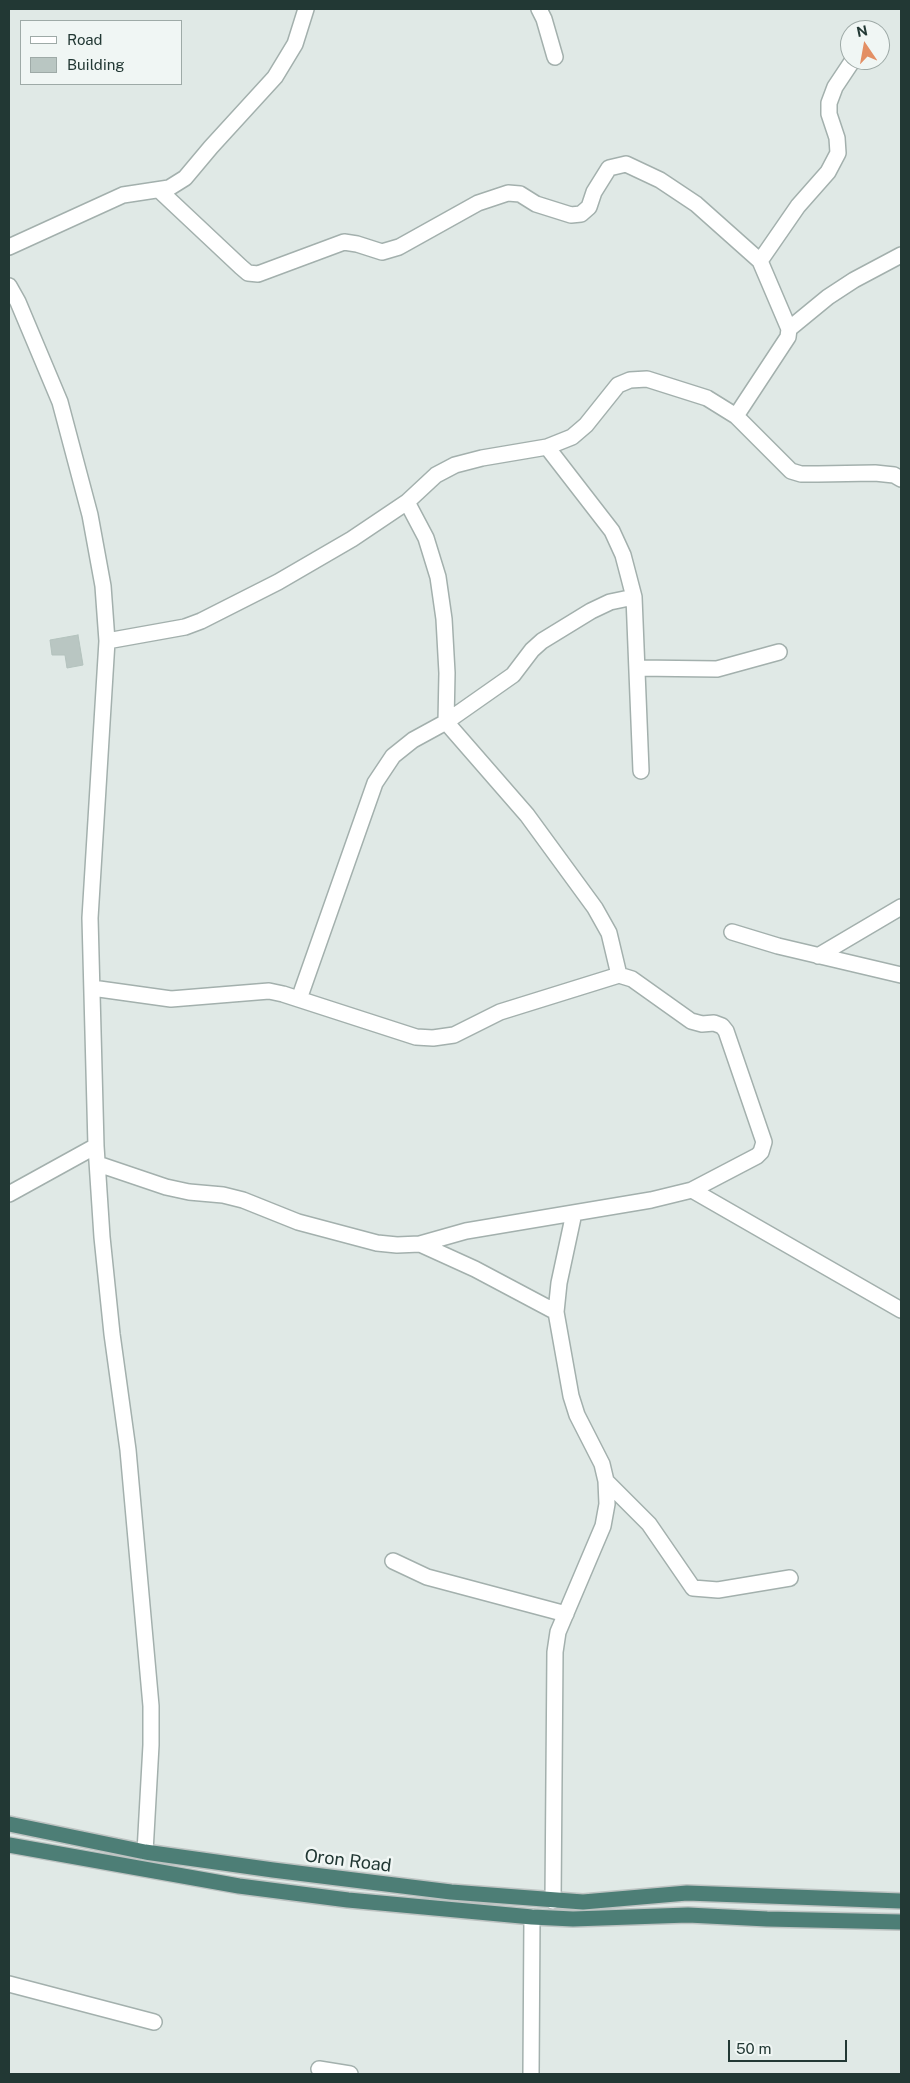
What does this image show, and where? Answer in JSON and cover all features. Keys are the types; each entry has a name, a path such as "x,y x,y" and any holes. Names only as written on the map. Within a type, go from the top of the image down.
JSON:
{"highway":[{"name":"Oron Road","path":"9,1824 145,1852 441,1891 583,1902 687,1893 901,1901"},
{"path":"9,1845 239,1886 348,1900 532,1917 573,1919 688,1915 901,1922"}],"street":[{"path":"9,248 122,195 169,188 185,178 210,147 275,77 295,44 304,9 318,9"},
{"path":"538,9 544,19 555,57"},
{"path":"760,261 798,206 828,172 838,153 829,114 829,103 835,87 846,70"},
{"path":"159,190 248,273 258,274 344,242 382,252 391,250 478,203 508,193 520,194 536,204 571,215 582,214 589,207 594,192 609,168 626,164 660,180 696,204 760,261 789,329 788,337 736,416"},
{"path":"789,329 828,297 861,276 901,256"},
{"path":"9,286 18,302 60,402 90,515 103,586 106,641 90,918 96,1146 102,1237 112,1334 128,1450 151,1706 151,1745 145,1852"},
{"path":"106,641 162,632 201,621 295,573 352,539 407,502 436,475 455,465 482,458 547,447 572,437 586,425 618,384 630,380 647,379 707,398 736,416 791,470 809,474 875,473 894,475 901,479"},
{"path":"547,447 612,531 622,555 634,597 641,771"},
{"path":"407,502 426,538 438,577 444,619 447,673 446,722 528,815 595,908 609,933 619,975"},
{"path":"299,999 375,783 393,756 413,740 446,722 513,675 532,650 542,641 591,611 610,602 634,597"},
{"path":"637,668 717,669 778,652"},
{"path":"818,956 901,907"},
{"path":"732,932 818,956 901,975"},
{"path":"92,988 171,999 255,992 283,994 416,1037 433,1038 454,1034 500,1012 619,975 632,979 691,1021 702,1024 714,1023 722,1026 726,1031 764,1142 761,1152 692,1190 651,1200 466,1231 420,1244 397,1245 377,1243 298,1222 243,1200 223,1195 189,1192 166,1187 98,1164"},
{"path":"9,1194 96,1146"},
{"path":"692,1190 901,1310"},
{"path":"553,1900 556,1652 558,1632 603,1526 607,1504 606,1482 602,1464 577,1415 571,1396 556,1312 559,1283 574,1213"},
{"path":"420,1244 475,1269 556,1312"},
{"path":"606,1482 649,1524 693,1588 718,1590 790,1578"},
{"path":"393,1561 427,1577 566,1614"},
{"path":"531,2074 532,1917"},
{"path":"9,1984 154,2022"},
{"path":"319,2069 350,2074"}],"building":[{"path":"78,635 83,665 67,668 65,655 52,655 50,640"}]}
